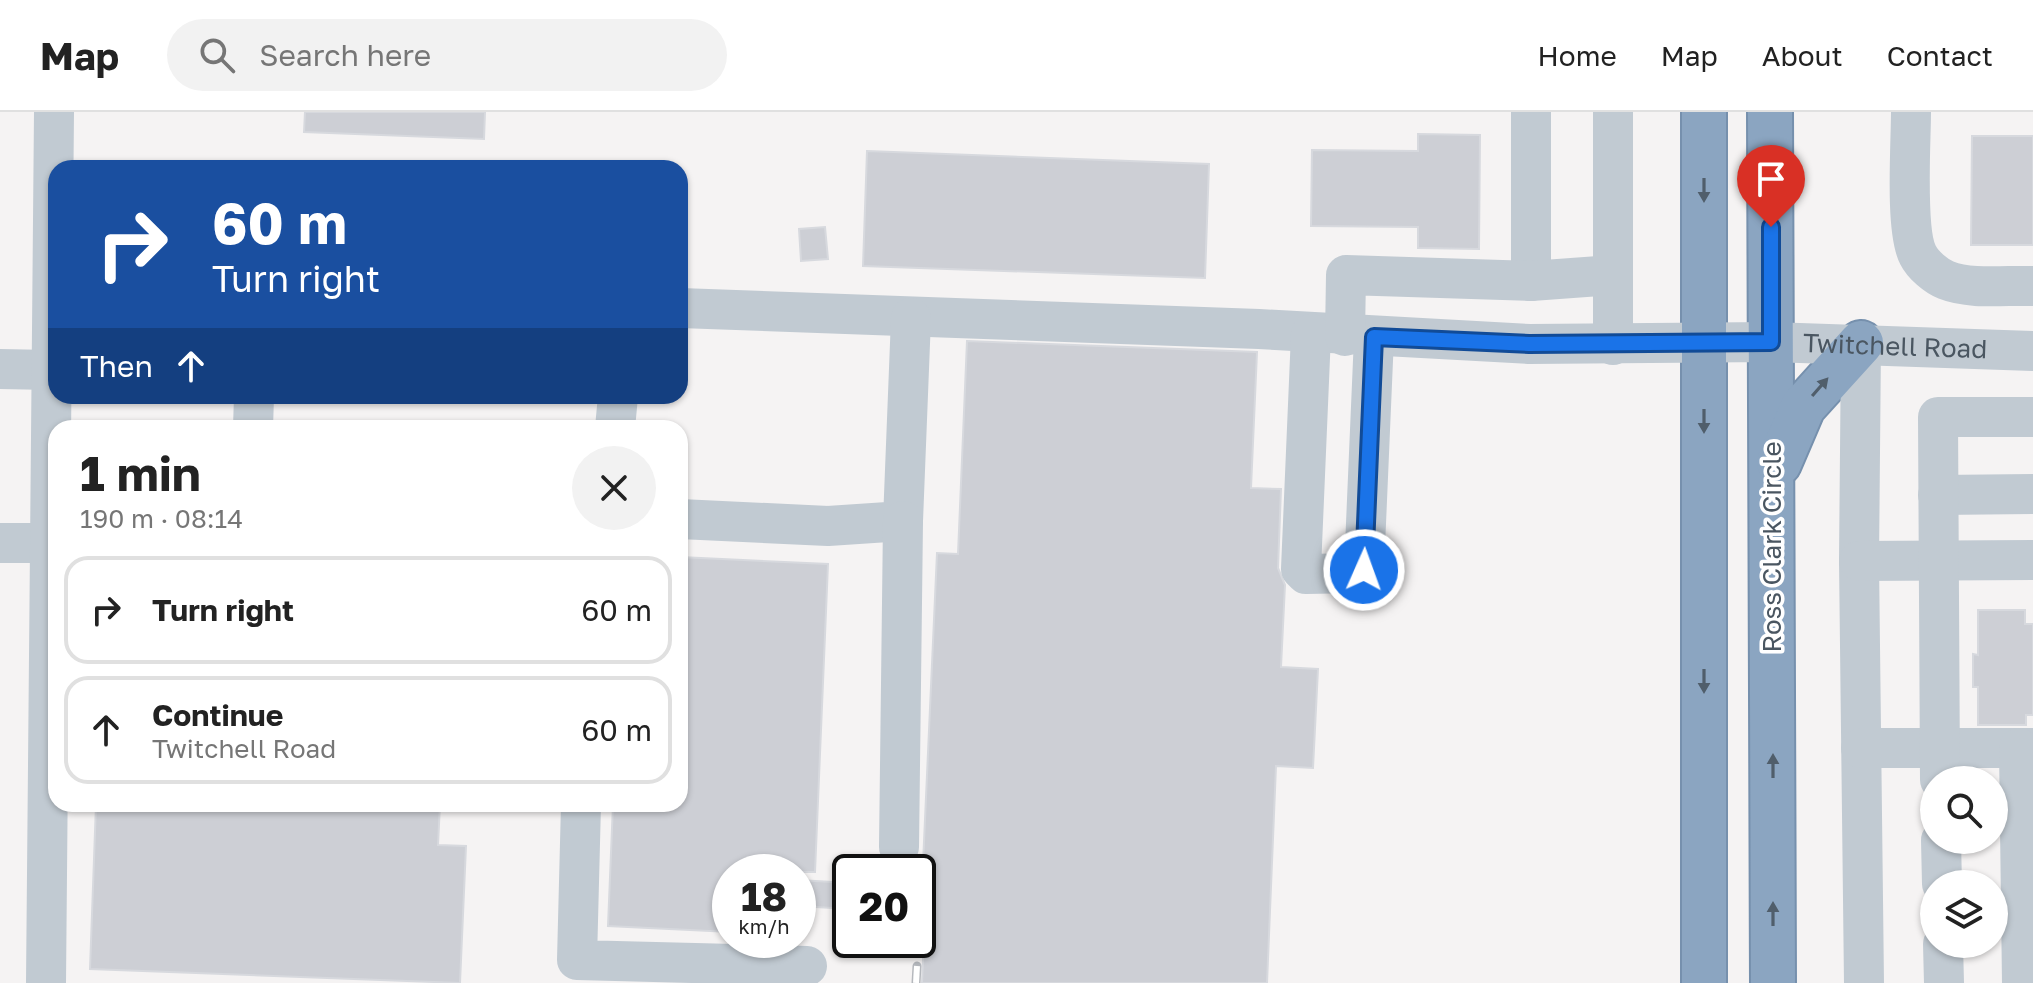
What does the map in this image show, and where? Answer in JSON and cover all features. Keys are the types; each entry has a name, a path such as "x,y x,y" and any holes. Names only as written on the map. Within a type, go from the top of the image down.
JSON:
{"highway":[{"path":"1704,112 1704,983"},
{"name":"Ross Clark Circle","path":"1770,112 1773,983"},
{"path":"1771,480 1803,407 1861,343"}],"street":[{"path":"53,160 54,112"},
{"path":"1531,112 1531,281"},
{"path":"1613,112 1613,345"},
{"path":"1911,112 1911,202 1913,237 1918,255 1930,270 1946,280 1975,285 2033,286"},
{"path":"1343,336 1364,570 1360,573 1306,574 1301,569 1343,336 1346,275 1531,281 1613,275"},
{"path":"1974,349 1975,285"},
{"name":"Twitchell Road","path":"688,308 1259,329 1529,344 1861,343 2033,351"},
{"path":"899,847 903,521 911,318"},
{"path":"1861,343 1859,561 1864,983"},
{"path":"0,369 48,370"},
{"path":"1940,764 1938,417 2033,417"},
{"path":"1938,495 2033,494"},
{"path":"688,519 828,526 903,521"},
{"path":"0,543 48,543"},
{"path":"1859,561 2033,560"},
{"path":"1861,748 1940,764 2026,748 2027,892 2022,983"},
{"path":"46,983 48,812"},
{"path":"581,812 577,960 807,966"},
{"path":"1943,958 1944,983"}],"building":[{"path":"305,112 485,112 484,139 304,132"},
{"path":"1418,134 1480,135 1479,249 1418,248 1418,227 1311,226 1312,150 1418,151"},
{"path":"1972,136 2033,136 2033,245 1971,245"},
{"path":"867,151 1209,164 1205,278 863,266"},
{"path":"825,227 828,259 801,261 799,229"},
{"path":"967,341 1257,352 1251,488 1281,489 1278,568 1285,585 1281,667 1318,669 1313,768 1276,766 1267,983 922,983 923,958 936,958 936,854 923,854 937,553 958,554"},
{"path":"688,557 828,564 816,854 712,854 712,931 608,926 613,812 688,812"},
{"path":"1978,610 2025,610 2025,624 2033,624 2033,715 2026,715 2026,725 1978,725 1978,687 1973,687 1973,654 1978,655"},
{"path":"96,812 440,812 438,845 466,846 460,983 90,969"},
{"path":"816,881 832,882 832,908 816,907"}],"railway":[{"path":"916,983 917,966"}],"route":[{"path":"1364,570 1374,337 1529,344 1771,342 1771,227"}]}
